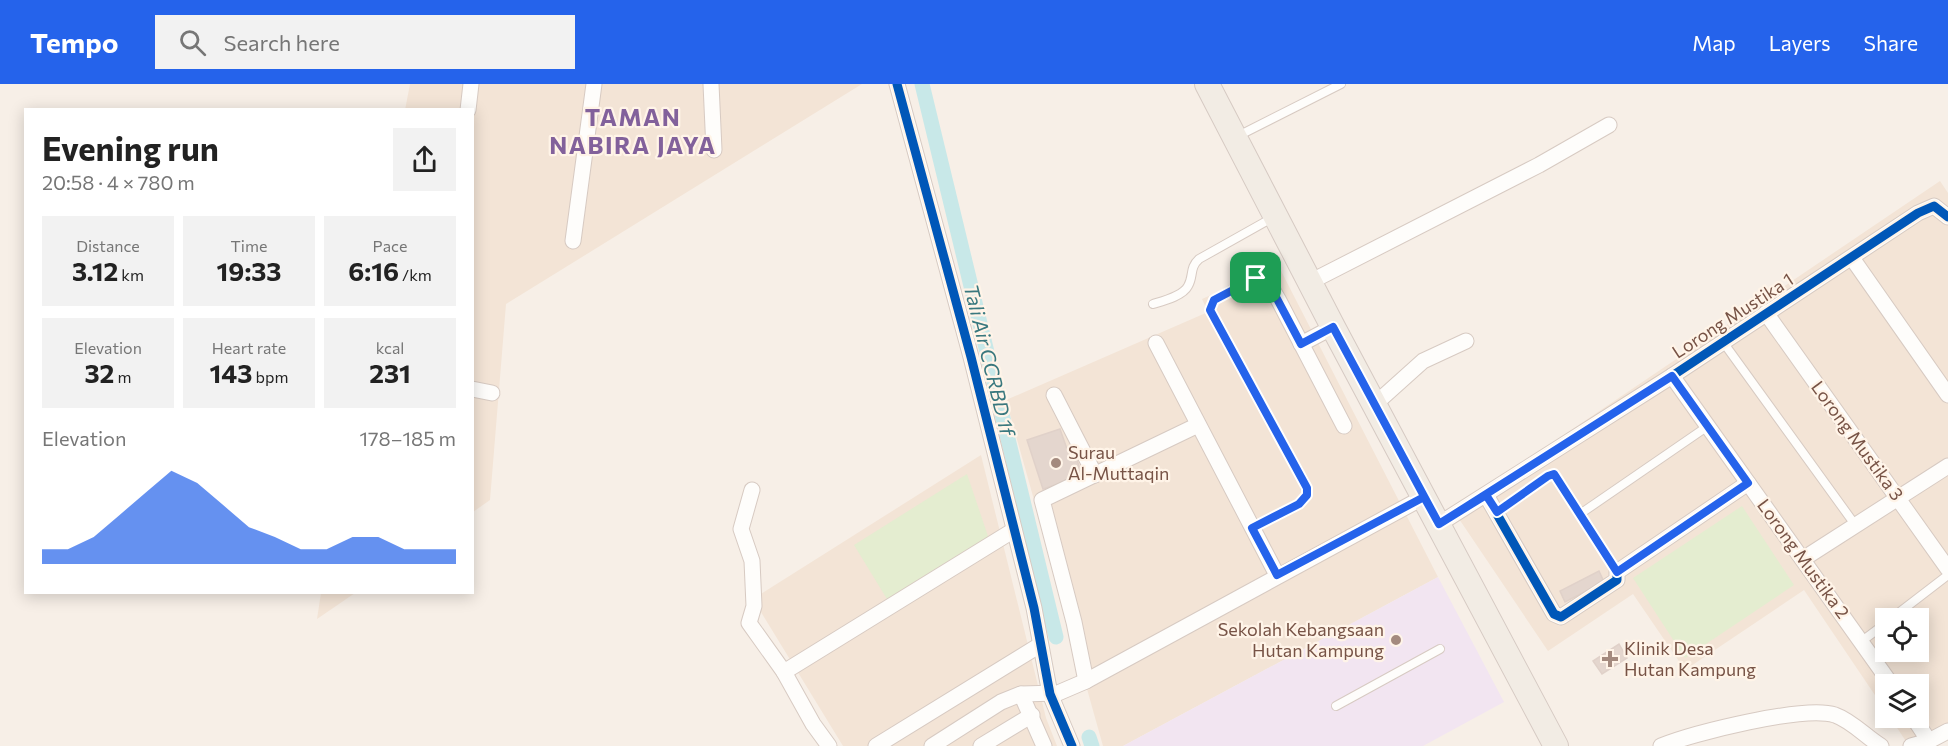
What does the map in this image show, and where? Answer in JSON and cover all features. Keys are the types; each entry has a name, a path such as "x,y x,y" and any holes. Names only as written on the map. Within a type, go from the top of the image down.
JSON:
{"main road":[{"path":"1207,84 1374,405 1556,746"}],"street":[{"path":"468,108 471,84"},
{"path":"573,241 594,84"},
{"path":"711,84 714,150"},
{"path":"897,84 971,357 1034,608 1050,694 1072,746"},
{"path":"1310,282 1539,165 1609,125"},
{"name":"Lorong Mustika 1","path":"1439,524 1672,376 1918,213 1934,206 1948,217"},
{"path":"1851,258 1948,395"},
{"path":"1262,279 1275,294 1344,426"},
{"name":"Lorong Mustika 3","path":"1766,313 1948,569"},
{"path":"1301,344 1333,327"},
{"path":"1374,405 1423,361 1466,341"},
{"path":"1156,343 1277,575"},
{"name":"Lorong Mustika 2","path":"1672,376 1884,674"},
{"path":"474,389 492,393"},
{"path":"1054,395 1095,475"},
{"path":"1086,681 1074,622 1041,504 1045,498 1198,425"},
{"path":"1803,559 1948,466"},
{"path":"1486,495 1557,616 1561,617 1617,580 1617,572 1748,483"},
{"path":"752,490 741,529 752,561 754,606 749,623 784,672 813,724 829,746"},
{"path":"932,746 1001,702 1021,694 1050,694 1086,681 1424,497"},
{"path":"784,672 1014,530"},
{"path":"876,746 1040,645"},
{"path":"1021,694 1044,746"},
{"path":"1661,746 1690,736 1802,712 1836,715 1881,746"},
{"path":"981,746 1032,715"},
{"path":"1920,728 1929,741"},
{"path":"1911,746 1929,741 1948,730"}],"lane":[{"path":"1235,137 1341,84"},
{"path":"1153,304 1181,293 1188,286 1191,270 1199,259 1276,216"},
{"path":"1252,528 1299,504 1307,495 1304,481 1210,310 1214,300 1251,278 1262,279"},
{"path":"1723,342 1856,526"},
{"path":"1580,514 1708,426"},
{"path":"1497,512 1554,474 1617,572"},
{"path":"1905,608 1948,575"},
{"path":"1862,641 1875,631"},
{"path":"1336,706 1440,649"}],"shaded area":[{"name":"TAMAN NABIRA JAYA","path":"410,84 862,84 506,304 490,500 474,511 474,108 405,108"},
{"path":"1940,181 1948,193 1948,724 1909,746 1897,728 1929,728 1929,674 1875,674 1875,695 1804,590 1685,670 1633,594 1548,651 1453,510"},
{"path":"1278,265 1438,577 1123,746 1103,746 1006,400 1208,312 1202,299"},
{"path":"981,455 1046,718 1057,746 843,746 753,599"},
{"name":"Sekolah Kebangsaan Hutan Kampung","path":"1438,577 1504,702 1423,746 1123,746"},
{"path":"321,594 354,594 317,619"}],"green space":[{"path":"967,474 990,542 890,604 854,545"},
{"path":"1742,506 1794,585 1685,658 1633,578"}],"building":[{"name":"Surau Al-Muttaqin","path":"1060,429 1067,449 1073,447 1082,476 1043,489 1027,440"},
{"path":"1599,571 1604,582 1565,602 1560,591"},
{"name":"Klinik Desa Hutan Kampung","path":"1619,644 1627,658 1602,674 1593,661"}],"waterway":[{"name":"Tali Air CCRBD 1f","path":"922,84 1056,637"},
{"name":"Tali Air CCRBD 1f","path":"1089,737 1092,746"}],"cycle path":[{"path":"897,84 971,357 1034,608 1050,694 1072,746"},
{"path":"1439,524 1672,376 1918,213 1934,206 1948,217"},
{"path":"1486,495 1554,614 1561,617 1617,580 1617,572 1748,483"}],"place":[{"name":"Surau Al-Muttaqin","path":"1056,463"},
{"name":"Sekolah Kebangsaan Hutan Kampung","path":"1396,640"},
{"name":"Klinik Desa Hutan Kampung","path":"1610,659"}],"district":[{"name":"TAMAN NABIRA JAYA","path":"633,132"}],"route":[{"path":"1256,278 1251,278 1214,300 1210,305 1210,310 1307,488 1307,495 1299,504 1252,528 1277,575 1424,497 1439,524 1672,376 1748,483 1617,572 1554,474 1497,512 1486,495 1439,524 1333,327 1301,344 1268,282 1256,278"}]}
